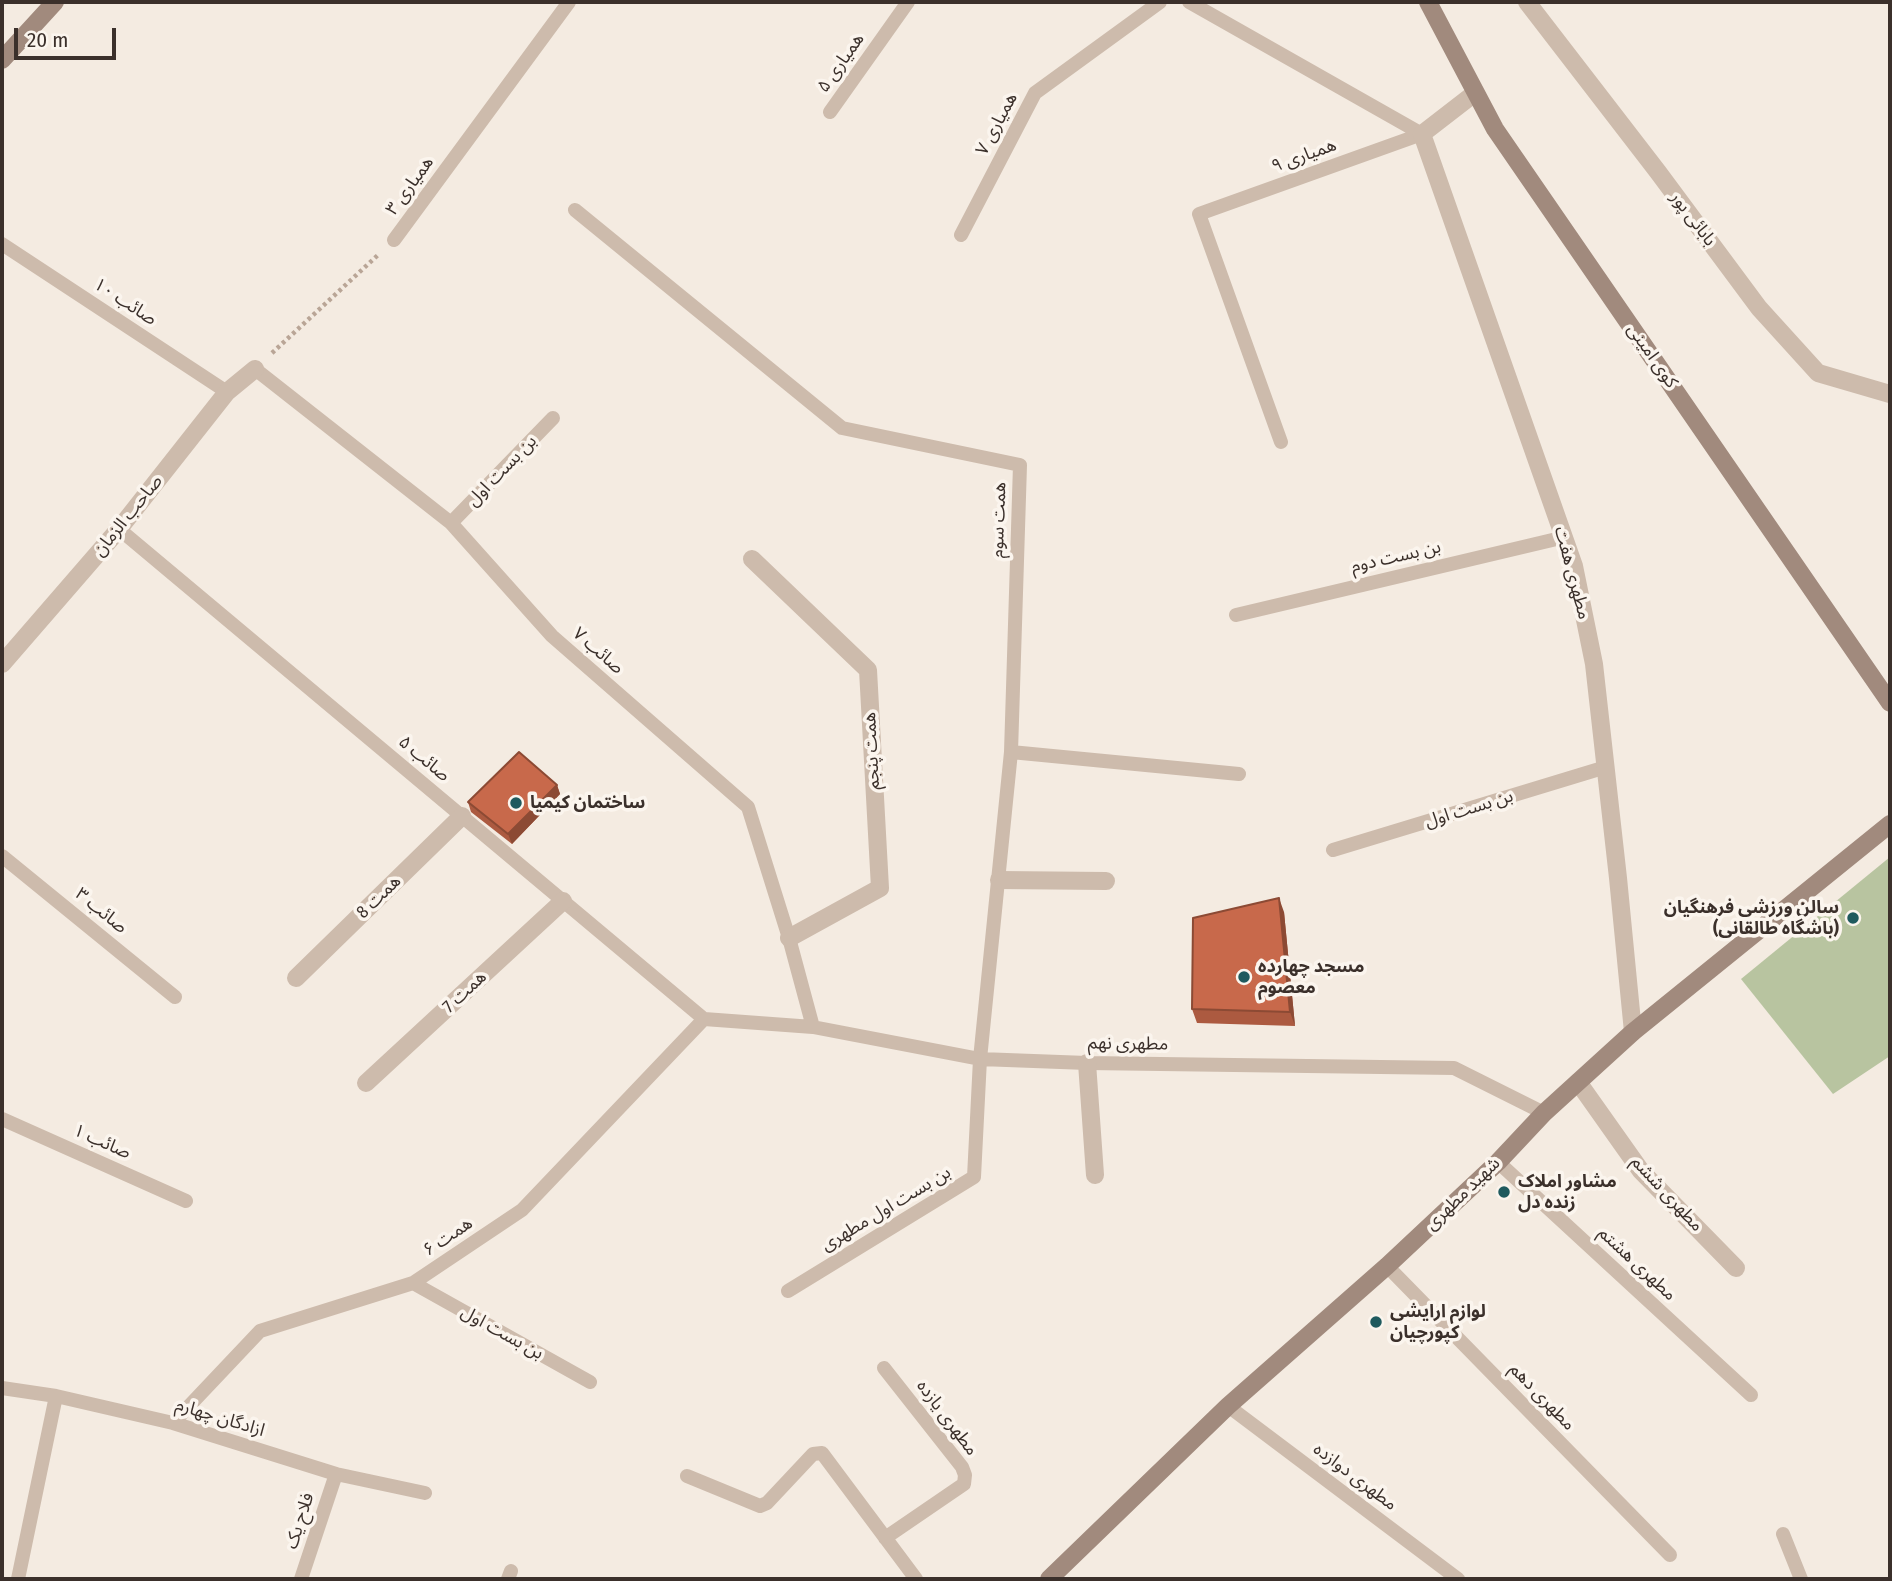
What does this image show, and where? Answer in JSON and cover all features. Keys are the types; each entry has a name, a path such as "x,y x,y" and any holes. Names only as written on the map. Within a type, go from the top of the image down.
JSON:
{"street":[{"path":"3,57 55,2"},
{"name":"بابائی پور","path":"1527,2 1759,307 1818,373 1890,394"},
{"name":"کوی امینی","path":"1431,3 1495,129 1890,703"},
{"path":"1422,134 1475,93"},
{"name":"مطهری هفت","path":"1422,134 1574,566 1594,663 1633,1032"},
{"name":"صاحب الزمان","path":"2,664 120,528 227,392 255,369"},
{"name":"همت پنجم","path":"752,559 868,670 880,888 789,937"},
{"name":"همت 8","path":"296,978 462,817"},
{"name":"شهید مطهری","path":"1049,1579 1228,1406 1387,1266 1498,1162 1544,1113 1633,1032 1890,824"},
{"path":"999,880 1106,881"},
{"name":"همت 7","path":"366,1083 563,901"},
{"path":"1087,1063 1095,1175"},
{"name":"مطهری ششم","path":"1578,1082 1641,1171 1736,1268"}],"lane":[{"name":"همیاری ۳","path":"394,240 569,2"},
{"name":"همیاری ۵","path":"830,111 908,2"},
{"name":"همیاری ۷","path":"961,235 1035,93 1160,2"},
{"path":"1189,2 1422,134"},
{"name":"همیاری ۹","path":"1281,442 1199,214 1422,134"},
{"name":"همت سوم","path":"575,210 842,428 1020,465 1011,752 980,1059"},
{"name":"صائب ۱۰","path":"2,244 227,392"},
{"name":"صائب ۷","path":"255,369 451,523 552,636 748,807 789,937 813,1027"},
{"name":"بن بست اول","path":"451,523 553,418"},
{"name":"صائب ۵","path":"120,528 704,1019"},
{"name":"بن بست دوم","path":"1236,615 1565,537"},
{"path":"1011,752 1239,774"},
{"name":"بن بست اول","path":"1333,850 1606,767"},
{"name":"صائب ۳","path":"2,856 175,997"},
{"name":"مطهری نهم","path":"704,1019 813,1027 980,1059 1454,1068 1544,1113"},
{"name":"همت ۶","path":"173,1423 260,1331 413,1283 522,1210 704,1019"},
{"name":"بن بست اول مطهری","path":"788,1291 974,1177 980,1059"},
{"name":"صائب ۱","path":"2,1119 186,1201"},
{"name":"مطهری هشتم","path":"1498,1162 1751,1395"},
{"name":"مطهری دهم","path":"1387,1266 1670,1555"},
{"name":"بن بست اول","path":"413,1283 590,1382"},
{"name":"مطهری یازده","path":"884,1368 962,1467 965,1475 964,1484 885,1538"},
{"name":"ازادگان چهارم","path":"2,1388 55,1396 173,1423 336,1474 425,1493"},
{"path":"18,1579 55,1396"},
{"name":"مطهری دوازده","path":"1228,1406 1458,1579"},
{"path":"687,1476 760,1506 767,1503 813,1454 822,1453 916,1579"},
{"name":"فلاح یک","path":"301,1579 336,1474"},
{"path":"1783,1534 1801,1579"}],"path":[{"name":"همیاری ۳","path":"255,369 394,240"}],"green space":[{"name":"سالن ورزشی فرهنگیان (باشگاه طالقانی)","path":"1890,857 1890,1056 1833,1094 1741,979"}],"building":[{"name":"ساختمان کیمیا","path":"519,752 557,785 508,834 468,802"},
{"name":"مسجد چهارده معصوم","path":"1279,898 1290,1012 1192,1009 1193,918"}],"place":[{"name":"ساختمان کیمیا","path":"516,803"},
{"name":"سالن ورزشی فرهنگیان (باشگاه طالقانی)","path":"1853,918"},
{"name":"مسجد چهارده معصوم","path":"1244,977"},
{"name":"مشاور املاک زنده دل","path":"1504,1192"},
{"name":"لوازم ارایشی کپورچیان","path":"1376,1322"}]}
